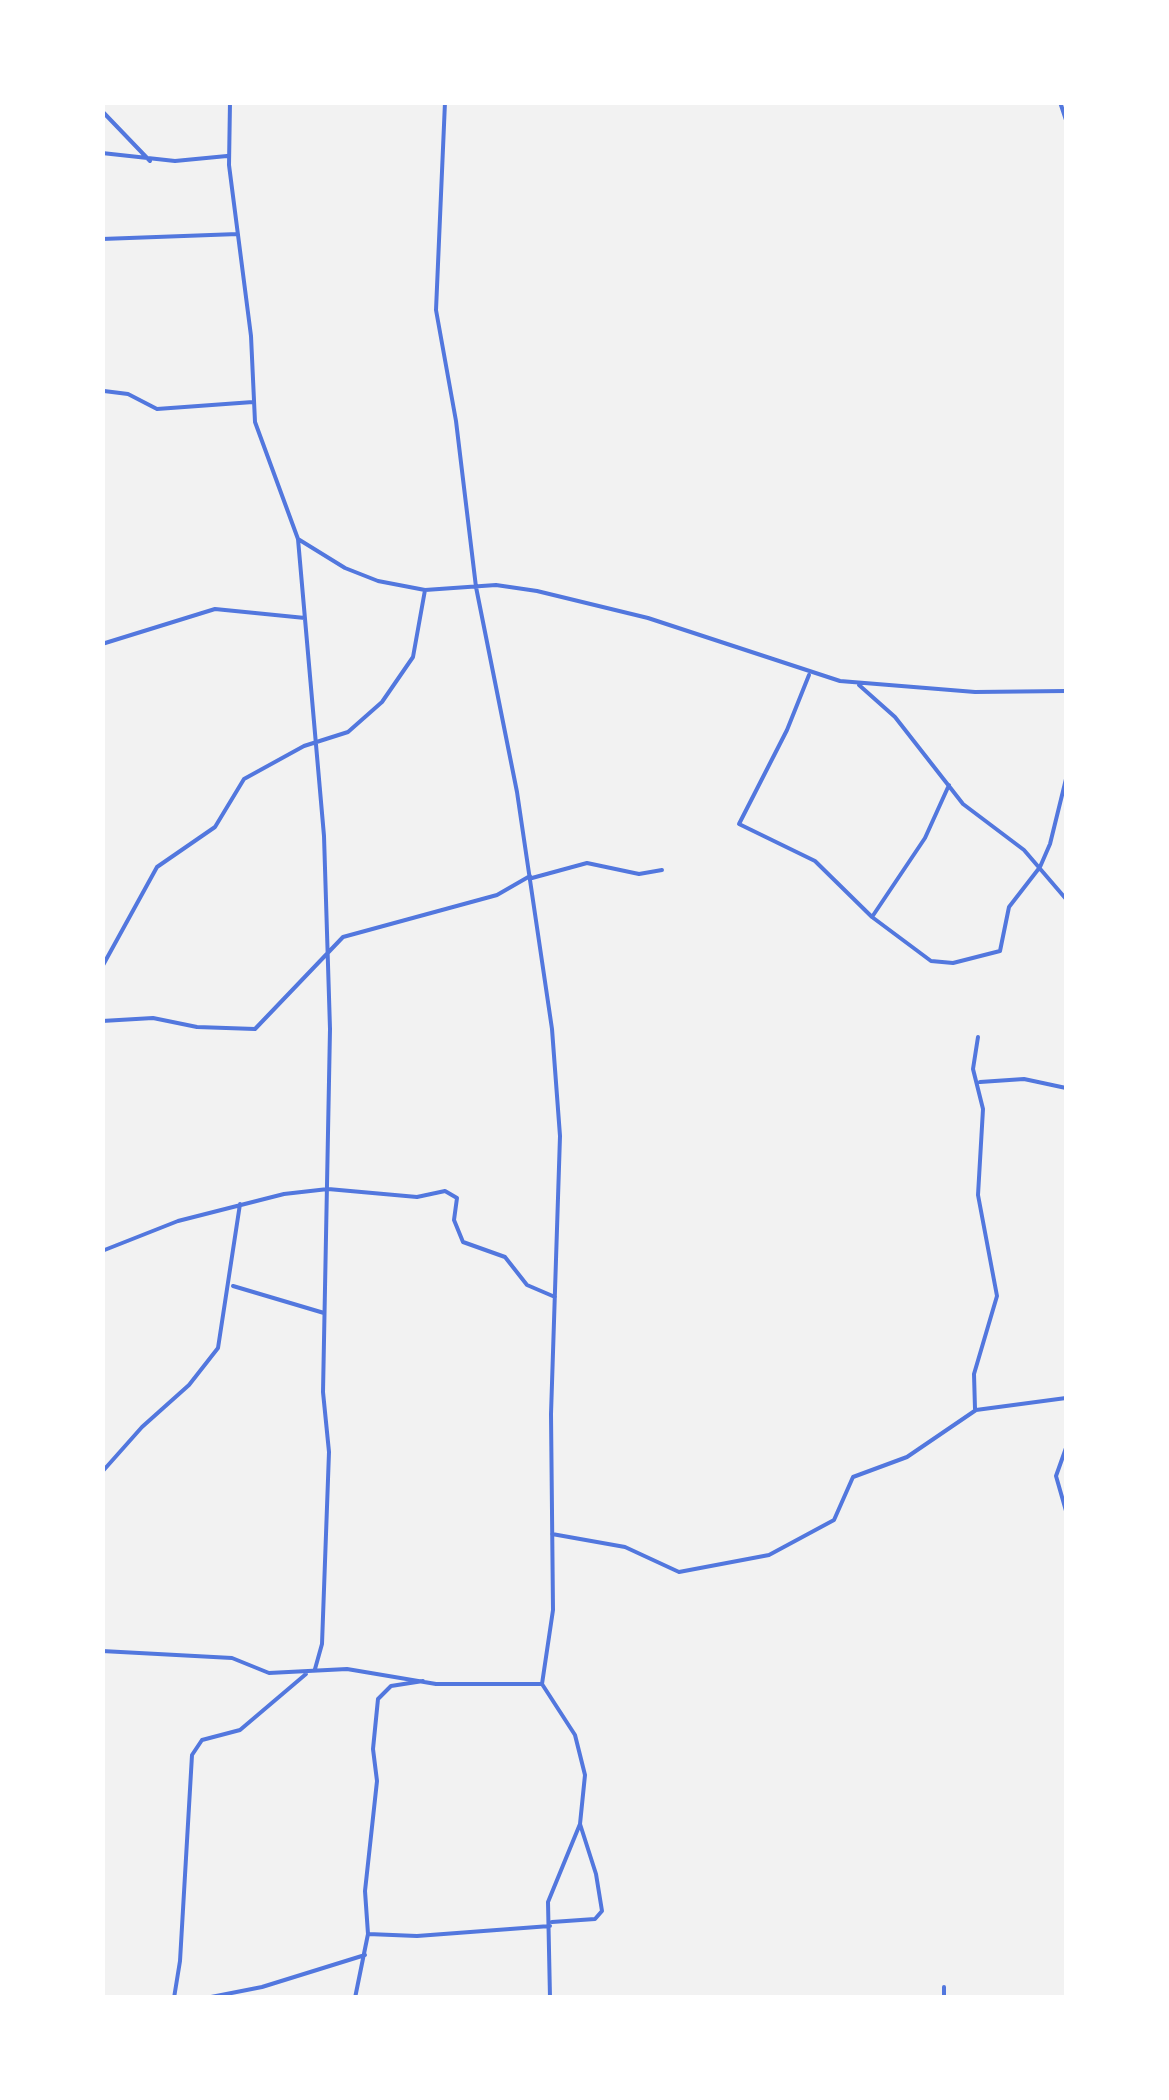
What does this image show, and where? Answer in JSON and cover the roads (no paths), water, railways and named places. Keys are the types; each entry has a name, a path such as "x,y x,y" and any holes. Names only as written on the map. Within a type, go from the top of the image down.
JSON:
{"street":[{"path":"174,1998 180,1960 192,1755 202,1740 240,1730 312,1670 322,1644 329,1452 324,1313 328,1188 326,951 317,744 298,539 260,444 252,402 251,336 229,156 230,102"},
{"path":"445,102 436,310 458,440 476,587 530,878 552,1029 560,1136 554,1296 554,1610 542,1684 559,1705 582,1756 585,1775 580,1824 548,1902 550,1998"},
{"path":"1060,102 1066,120"},
{"path":"102,111 150,161"},
{"path":"102,154 150,161 229,156"},
{"path":"102,239 239,234"},
{"path":"104,391 139,398 153,409 252,402"},
{"path":"298,539 363,576 425,590 509,586 626,612 809,674 858,684 975,692 1066,692"},
{"path":"102,968 162,863 216,827 244,779 304,746 317,744 364,721 403,677 415,648 425,590"},
{"path":"102,644 215,609 304,618"},
{"path":"809,674 767,773 739,822 744,829 815,860 872,917 931,960 990,958 1001,950 1009,907 1040,867 1058,818 1066,779"},
{"path":"858,684 894,717 974,814 1019,846 1066,899"},
{"path":"872,917 924,838 949,785"},
{"path":"102,1020 153,1018 197,1027 255,1029 343,937 498,894 530,878 587,864 639,874 662,870"},
{"path":"976,1410 974,1374 997,1296 978,1195 983,1118 980,1082 973,1069 978,1037"},
{"path":"980,1082 1024,1079 1066,1088"},
{"path":"102,1251 178,1221 240,1204 328,1188 417,1197 450,1192 457,1198 454,1220 464,1242 506,1256 527,1284 554,1296"},
{"path":"102,1472 209,1363 223,1337 240,1204"},
{"path":"231,1286 324,1313"},
{"path":"552,1534 625,1546 679,1572 768,1555 827,1526 838,1513 853,1477 907,1458 976,1410 1066,1398"},
{"path":"1066,1448 1056,1476 1066,1512"},
{"path":"102,1651 232,1658 269,1672 376,1672 422,1682"},
{"path":"355,1998 368,1934 364,1891 377,1781 372,1748 378,1699 392,1686 422,1682 542,1684"},
{"path":"368,1934 417,1936 600,1917 599,1884 580,1824"},
{"path":"206,1998 262,1987 365,1955"},
{"path":"944,1987 944,1998"}]}
